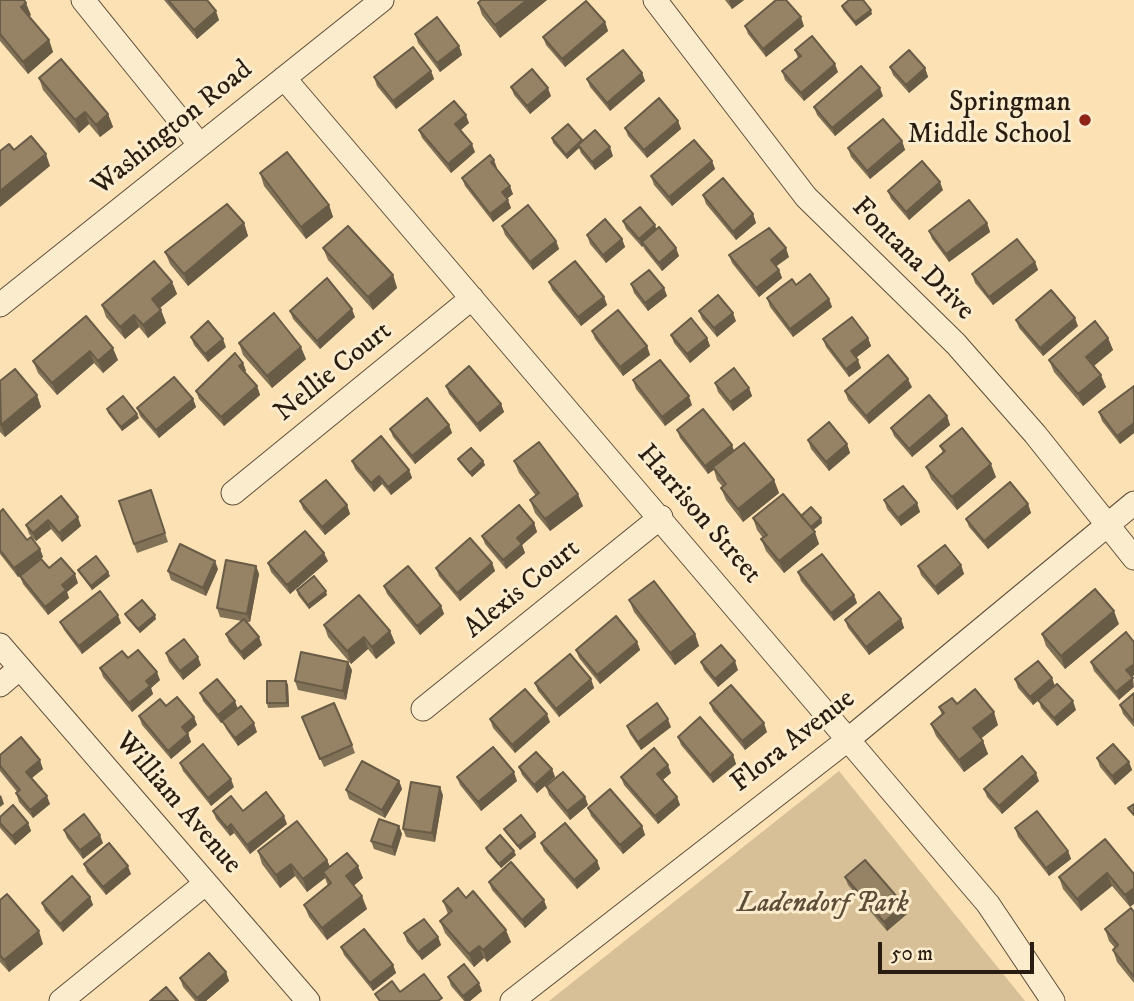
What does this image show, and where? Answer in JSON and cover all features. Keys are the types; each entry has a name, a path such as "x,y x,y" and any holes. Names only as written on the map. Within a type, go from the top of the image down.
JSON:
{"street":[{"path":"83,0 200,145"},
{"name":"Fontana Drive","path":"655,0 806,197 956,344 1035,434 1134,558"},
{"name":"Washington Road","path":"0,305 284,78 366,5"},
{"name":"Harrison Street","path":"284,78 850,738 988,904 1053,1001"},
{"name":"Nellie Court","path":"233,493 472,299"},
{"name":"Flora Avenue","path":"512,1001 850,738 1107,522 1134,503"},
{"name":"Alexis Court","path":"423,709 661,517"},
{"name":"William Avenue","path":"0,645 308,1001"},
{"path":"0,685 20,668"},
{"path":"61,1001 206,883"}],"green space":[{"name":"Ladendorf Park","path":"839,771 1025,1001 549,1001"}],"building":[{"path":"0,0 24,0 26,3 21,7 49,40 23,62 0,34"},
{"path":"168,0 207,0 216,11 194,30"},
{"path":"481,0 527,0 495,25 478,3"},
{"path":"776,0 786,0 801,17 763,49 745,26"},
{"path":"849,0 863,0 871,10 855,22 842,6"},
{"path":"586,1 605,22 562,59 543,37"},
{"path":"437,17 459,46 437,63 415,34"},
{"path":"812,36 835,64 801,93 782,71 801,56 795,50"},
{"path":"413,47 431,71 393,101 374,77"},
{"path":"623,50 642,73 607,103 587,79"},
{"path":"909,50 925,68 906,85 890,67"},
{"path":"61,59 108,114 96,125 85,112 75,120 39,78"},
{"path":"861,66 880,88 832,128 814,107"},
{"path":"532,69 548,88 527,106 511,87"},
{"path":"659,98 678,121 644,150 625,128"},
{"path":"454,101 466,115 455,124 472,144 448,164 419,130"},
{"path":"883,119 902,141 867,171 848,148"},
{"path":"568,124 582,140 566,155 552,138"},
{"path":"595,130 610,147 592,162 578,145"},
{"path":"31,136 46,154 0,191 0,151 9,144 14,150"},
{"path":"694,140 712,161 669,197 651,176"},
{"path":"287,152 329,205 301,227 260,173"},
{"path":"490,155 494,160 491,162 510,186 502,192 508,200 490,214 462,178"},
{"path":"922,161 940,182 906,212 888,191"},
{"path":"723,178 753,214 733,232 703,195"},
{"path":"969,200 987,223 946,254 929,231"},
{"path":"227,204 244,223 184,274 165,252"},
{"path":"528,205 556,241 530,262 502,226"},
{"path":"640,207 655,225 639,239 623,221"},
{"path":"605,219 622,239 603,255 587,235"},
{"path":"348,226 393,275 368,297 323,248"},
{"path":"659,227 676,248 659,263 642,242"},
{"path":"769,228 786,248 771,260 779,270 756,288 729,255"},
{"path":"1017,239 1035,262 989,297 972,274"},
{"path":"154,261 172,282 152,299 161,310 143,325 134,315 120,327 102,305"},
{"path":"575,261 604,297 578,317 549,282"},
{"path":"649,270 664,288 645,303 631,284"},
{"path":"810,274 829,299 790,329 767,298 792,279 796,285"},
{"path":"327,278 352,309 317,341 290,311"},
{"path":"1051,290 1075,318 1040,348 1016,320"},
{"path":"718,295 733,313 714,328 699,311"},
{"path":"618,310 647,346 620,367 592,331"},
{"path":"274,313 301,347 267,376 239,343"},
{"path":"86,316 113,348 98,361 90,351 52,383 33,361"},
{"path":"852,317 868,338 851,351 858,360 846,369 823,339"},
{"path":"691,318 707,338 687,354 671,335"},
{"path":"208,321 223,339 205,354 191,337"},
{"path":"1095,321 1108,338 1086,357 1101,375 1078,394 1049,360"},
{"path":"235,353 243,363 239,366 257,386 221,417 196,391"},
{"path":"888,355 908,379 866,416 845,391"},
{"path":"660,360 689,396 662,417 633,380"},
{"path":"469,366 501,404 477,424 446,386"},
{"path":"734,368 749,388 730,402 715,383"},
{"path":"15,369 37,395 1,425 0,381"},
{"path":"174,377 193,399 156,430 137,408"},
{"path":"1134,386 1134,423 1117,436 1099,412"},
{"path":"929,395 947,416 909,449 891,428"},
{"path":"123,396 137,414 121,427 107,409"},
{"path":"427,398 449,425 412,456 390,429"},
{"path":"703,409 732,445 705,466 677,430"},
{"path":"829,422 847,444 826,462 808,440"},
{"path":"962,428 991,464 952,497 926,467 945,451 940,446"},
{"path":"381,436 409,470 388,487 379,476 371,483 352,461"},
{"path":"539,442 578,494 545,519 530,500 539,493 514,461"},
{"path":"744,443 774,480 738,509 721,488 726,484 713,467"},
{"path":"471,448 483,461 470,473 458,459"},
{"path":"326,480 347,505 322,527 300,501"},
{"path":"1010,482 1028,504 984,541 966,519"},
{"path":"903,486 917,503 898,518 884,500"},
{"path":"151,490 165,533 134,544 119,501"},
{"path":"783,494 815,532 779,561 761,539 767,535 753,518"},
{"path":"61,496 78,517 59,533 48,520 33,533 26,525"},
{"path":"519,505 534,523 517,538 522,544 503,560 482,536"},
{"path":"811,507 821,518 811,527 801,516"},
{"path":"3,509 27,540 31,537 40,549 14,568 0,550 0,512"},
{"path":"305,531 324,553 287,585 268,563"},
{"path":"470,538 492,563 457,593 436,568"},
{"path":"180,544 215,561 203,588 168,571"},
{"path":"945,545 961,565 935,587 918,566"},
{"path":"822,554 854,595 831,613 798,572"},
{"path":"96,556 108,572 91,586 78,570"},
{"path":"61,558 75,574 62,585 66,590 45,607 20,576 41,559 49,568"},
{"path":"226,560 256,566 247,614 217,608"},
{"path":"408,566 441,606 417,626 384,586"},
{"path":"314,576 326,591 308,605 297,590"},
{"path":"654,581 695,634 670,653 629,600"},
{"path":"1095,589 1114,611 1061,656 1042,634"},
{"path":"100,591 118,615 79,646 60,622"},
{"path":"879,592 901,619 866,647 845,620"},
{"path":"359,595 390,631 372,647 364,637 347,651 324,625"},
{"path":"142,600 155,615 138,629 125,614"},
{"path":"616,616 637,642 597,675 576,650"},
{"path":"244,619 259,637 241,652 226,634"},
{"path":"1126,632 1134,642 1134,664 1126,670 1133,678 1116,692 1091,662"},
{"path":"184,639 198,657 180,671 166,653"},
{"path":"721,645 735,661 715,679 701,662"},
{"path":"138,650 157,672 146,681 150,686 129,703 100,668 122,651 128,658"},
{"path":"301,652 348,662 343,691 295,681"},
{"path":"570,654 591,679 556,709 535,683"},
{"path":"1038,661 1052,678 1030,697 1015,679"},
{"path":"217,679 235,701 218,715 200,693"},
{"path":"267,681 286,681 287,703 267,703"},
{"path":"1057,684 1073,701 1054,718 1038,700"},
{"path":"731,685 764,723 742,741 710,703"},
{"path":"525,689 547,714 512,745 490,719"},
{"path":"975,689 994,712 973,728 983,741 959,760 931,724 944,713 939,707 952,698 957,704"},
{"path":"1134,693 1134,722 1120,705"},
{"path":"177,697 194,717 182,727 188,734 168,751 139,716 160,699 166,706"},
{"path":"334,703 352,745 320,759 302,717"},
{"path":"657,703 668,719 638,742 627,726"},
{"path":"241,706 254,723 235,738 222,721"},
{"path":"700,717 733,755 710,775 678,737"},
{"path":"21,737 40,760 26,772 47,796 30,810 16,793 20,790 0,766 0,755"},
{"path":"203,744 231,779 208,798 180,763"},
{"path":"1113,744 1129,762 1112,776 1097,758"},
{"path":"493,747 514,772 478,802 457,777"},
{"path":"654,748 668,765 657,774 677,797 655,816 621,777"},
{"path":"536,752 552,769 534,785 519,767"},
{"path":"1022,756 1036,773 999,806 984,789"},
{"path":"362,761 399,781 382,810 346,790"},
{"path":"563,772 585,797 567,811 546,786"},
{"path":"411,782 440,787 432,833 403,829"},
{"path":"610,789 642,826 620,845 588,808"},
{"path":"266,792 284,816 247,845 231,824 227,828 213,811 231,796 243,811"},
{"path":"1134,804 1134,815 1128,808"},
{"path":"13,805 28,823 12,836 0,823 0,817"},
{"path":"1037,811 1068,851 1046,868 1015,828"},
{"path":"84,814 100,835 80,850 64,830"},
{"path":"521,815 535,833 518,846 504,829"},
{"path":"379,819 399,826 392,847 371,841"},
{"path":"297,821 327,860 303,879 291,864 276,875 258,851"},
{"path":"565,823 597,861 574,880 541,843"},
{"path":"500,835 514,851 499,864 486,848"},
{"path":"1105,839 1134,874 1134,888 1125,895 1107,873 1077,899 1059,877"},
{"path":"109,843 128,866 103,887 84,864"},
{"path":"347,853 358,866 346,876 362,896 322,928 304,905 331,883 323,872"},
{"path":"865,860 904,905 884,922 845,877"},
{"path":"511,862 544,900 522,920 489,882"},
{"path":"72,876 90,897 60,924 42,903"},
{"path":"458,888 466,898 473,891 506,930 483,950 479,946 469,954 440,921 452,911 443,901"},
{"path":"7,894 39,931 4,960 0,955 0,900"},
{"path":"1131,908 1134,912 1134,977 1113,950 1118,945 1105,929"},
{"path":"424,919 438,937 418,952 404,933"},
{"path":"364,929 393,965 370,983 341,947"},
{"path":"209,953 226,972 197,998 180,978"},
{"path":"464,964 479,983 463,996 448,977"},
{"path":"424,974 442,998 438,1001 380,1001 375,994 392,981 400,992"},
{"path":"166,987 178,1001 150,1001"}],"place":[{"name":"Springman Middle School","path":"1085,120"}]}
